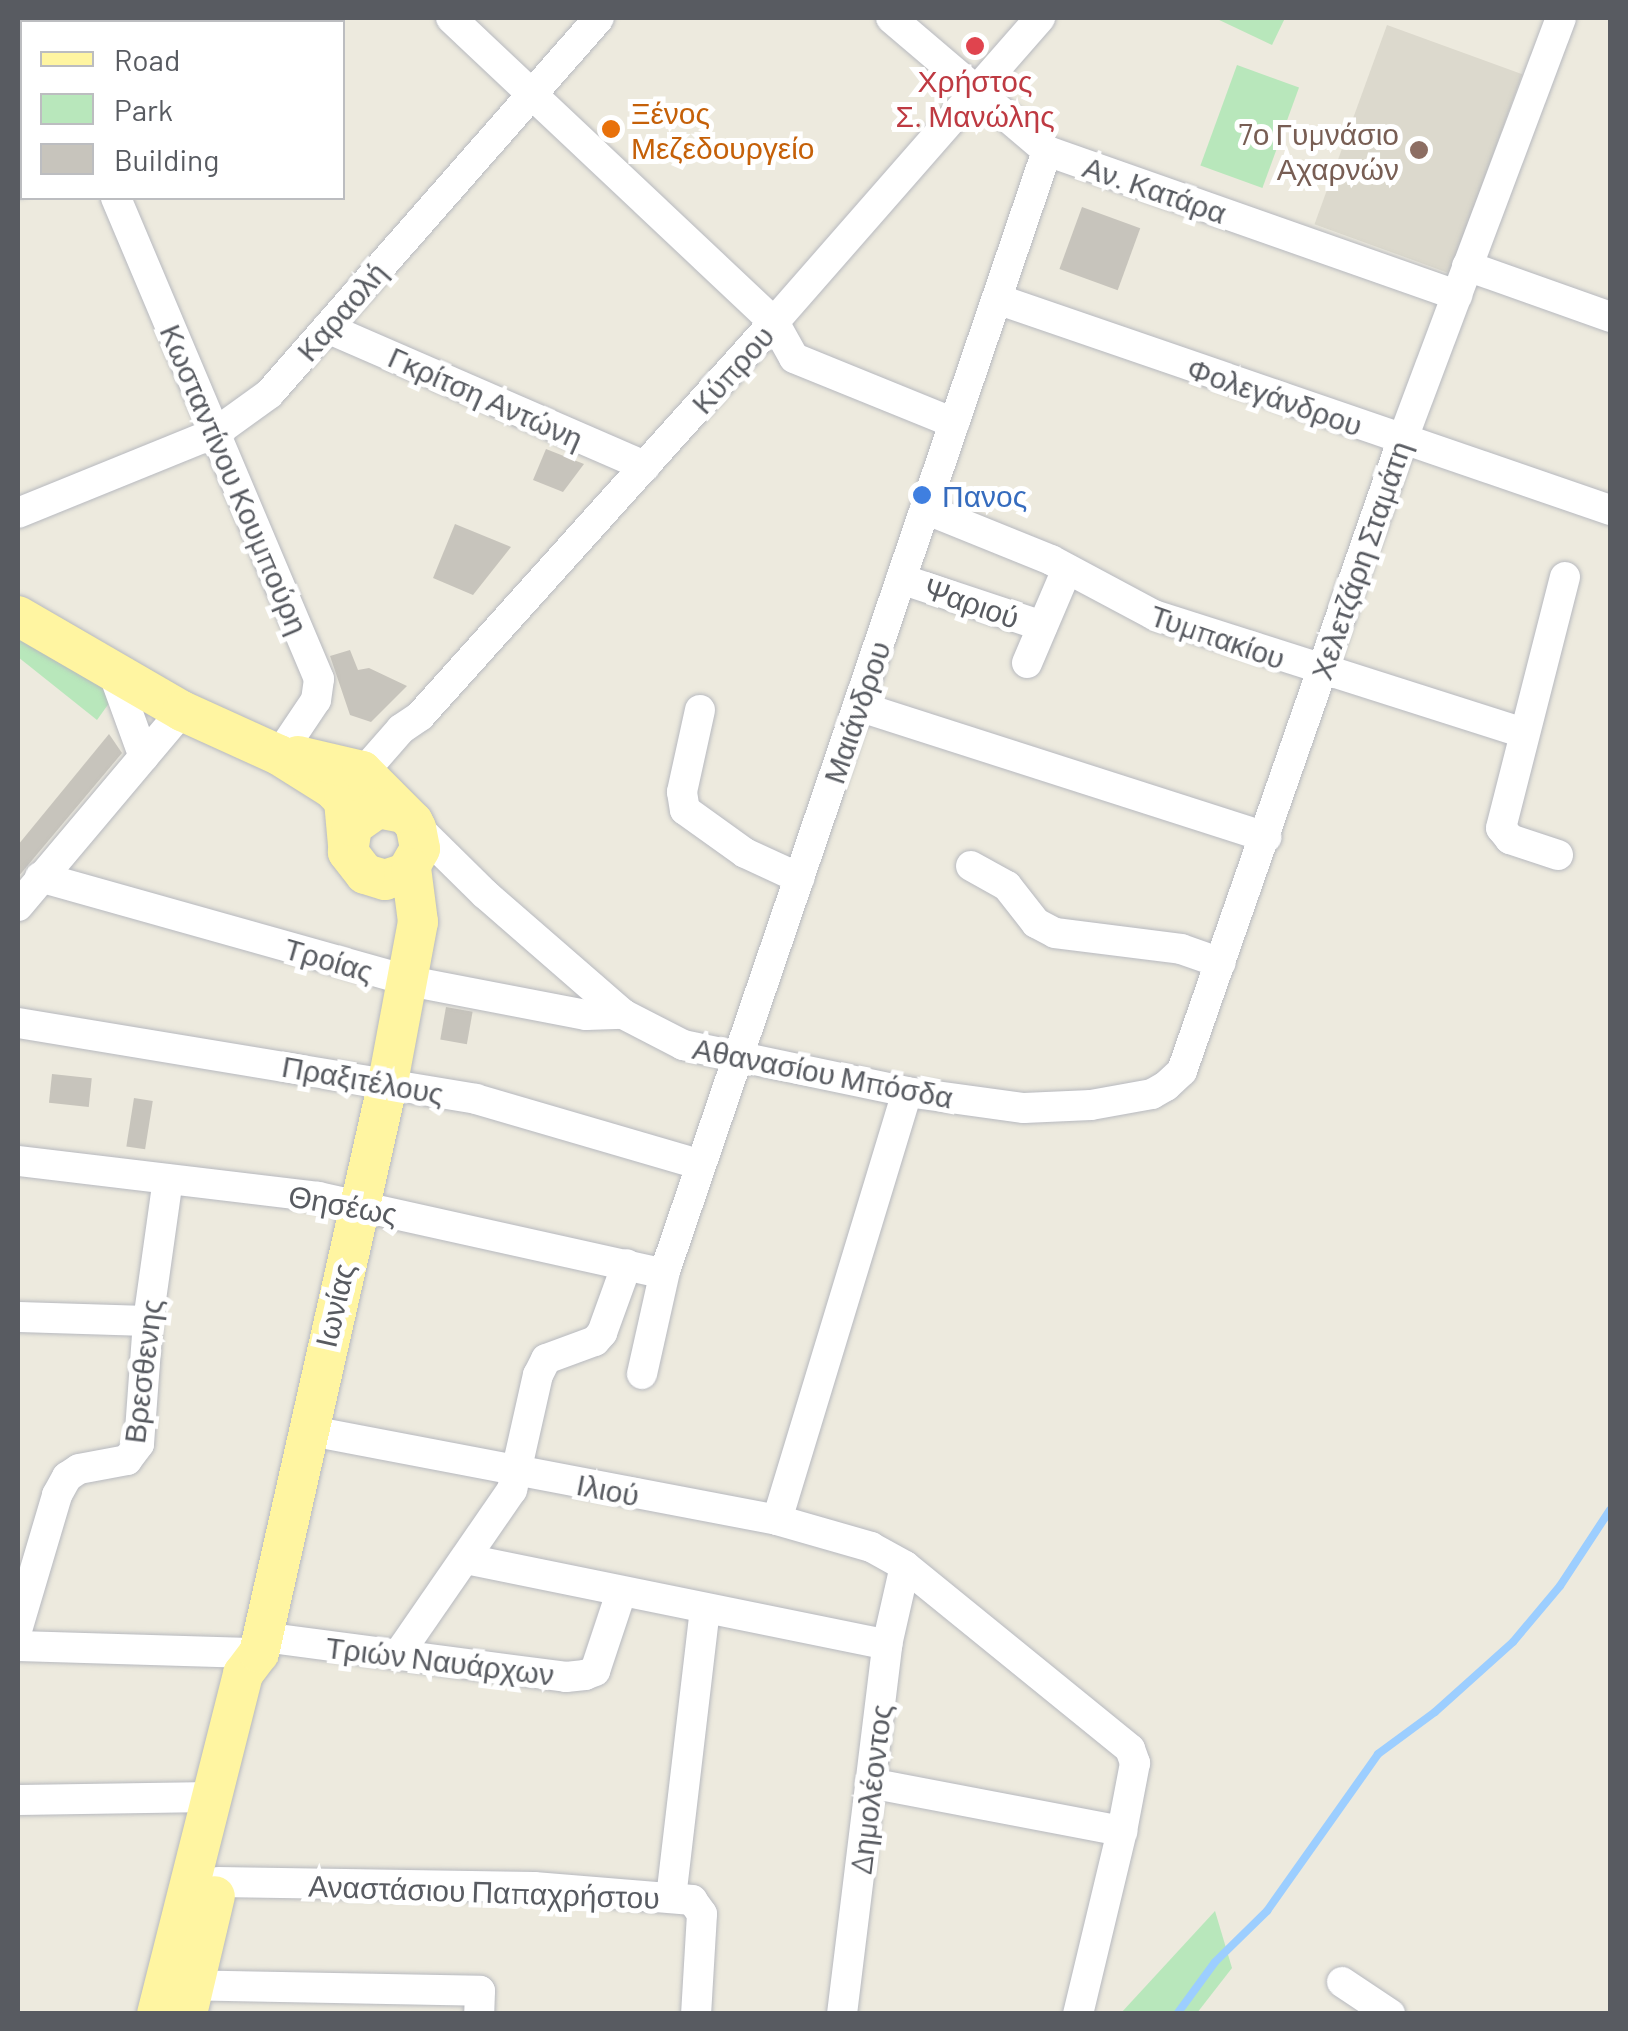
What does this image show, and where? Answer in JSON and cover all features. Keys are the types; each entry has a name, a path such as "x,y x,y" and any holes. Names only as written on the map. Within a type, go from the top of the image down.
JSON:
{"main road":[{"path":"18,616 182,711 382,800 384,808 365,812 352,826 353,858 388,903 411,970"},
{"name":"Κύπρου","path":"353,858 382,800"},
{"name":"Ιωνίας","path":"176,1999 218,1882 265,1681 261,1645 411,970 418,922 411,868 420,848 382,800"},
{"path":"353,858 385,880 411,868"},
{"name":"Ιωνίας","path":"176,1999 212,1797 243,1674 261,1645"}],"street":[{"path":"451,18 774,322 794,358 954,424"},
{"name":"Καραολή","path":"18,513 215,433 269,394 599,18"},
{"name":"Αν. Κατάρα","path":"891,18 1047,151 1456,295"},
{"name":"Κύπρου","path":"382,800 388,774 420,716 774,322 972,91 1040,18"},
{"name":"Χελετζάρη Σταμάτη","path":"1152,1094 1182,1071 1402,441 1561,18"},
{"name":"Μαιάνδρου","path":"642,1374 665,1270 1047,151"},
{"name":"Κωσταντίνου Κουμπούρη","path":"117,200 319,679 316,700 279,754"},
{"path":"1467,266 1610,317"},
{"name":"Φολεγάνδρου","path":"997,299 1610,510"},
{"name":"Γκρίτση Αντώνη","path":"327,328 644,466"},
{"name":"Τυμπακίου","path":"925,509 1067,569 1154,616 1320,672 1524,733"},
{"path":"1027,663 1067,569"},
{"path":"1558,855 1510,838 1501,828 1565,577"},
{"name":"Ψαριού","path":"901,579 1042,626"},
{"path":"112,672 144,757"},
{"path":"858,706 1266,837"},
{"path":"700,710 682,792 686,810 745,852 799,878"},
{"path":"18,906 182,711"},
{"name":"Αθανασίου Μπόσδα","path":"382,800 623,1014 682,1045 907,1092 1024,1108 1091,1105 1152,1094"},
{"path":"971,866 1007,886 1036,923 1055,933 1181,949 1221,963"},
{"name":"Αθανασίου Μπόσδα","path":"411,868 485,894"},
{"name":"Τροίας","path":"40,877 586,1015 623,1014"},
{"name":"Πραξιτέλους","path":"18,1023 476,1099 701,1165"},
{"path":"777,1520 907,1092"},
{"name":"Θησέως","path":"18,1161 357,1204 665,1270"},
{"name":"Βρεσθενης","path":"18,1626 57,1495 67,1476 79,1469 127,1460 139,1444 148,1321 168,1179"},
{"path":"398,1655 512,1490 538,1375 546,1359 595,1341 602,1334 627,1264"},
{"path":"18,1317 148,1321"},
{"name":"Ιλιού","path":"306,1430 777,1520 871,1547 905,1566 1130,1750 1135,1763 1122,1831"},
{"path":"466,1559 621,1594 888,1645"},
{"name":"Δημολέοντος","path":"842,2014 888,1645 905,1566"},
{"name":"Τριών Ναυάρχων","path":"18,1646 261,1645 398,1655 566,1677 595,1671 621,1594"},
{"path":"670,1898 705,1610"},
{"path":"870,1782 1122,1831 1078,2014"},
{"path":"18,1800 212,1797"},
{"name":"Αναστάσιου Παπαχρήστου","path":"218,1882 534,1886 692,1900 702,1914 696,2014"},
{"path":"1342,1982 1390,2014"},
{"path":"176,1999 480,1991 480,2014"}],"shaded area":[{"name":"7ο Γυμνάσιο Αχαρνών","path":"1387,25 1522,74 1450,273 1314,224"}],"green space":[{"path":"1215,18 1285,18 1272,45"},
{"path":"1237,65 1299,88 1262,188 1200,166"},
{"path":"18,638 102,684 112,699 97,720 18,657"},
{"path":"1215,1911 1232,1968 1197,2013 1121,2013"}],"building":[{"path":"1082,207 1140,228 1118,290 1059,269"},
{"path":"546,449 584,464 563,492 533,480"},
{"path":"455,524 511,547 473,595 433,578"},
{"path":"350,650 358,670 369,668 407,686 371,722 350,715 330,656"},
{"path":"109,734 122,753 18,877 18,845"},
{"path":"446,1007 473,1012 467,1044 440,1039"},
{"path":"52,1074 92,1078 89,1107 49,1103"},
{"path":"134,1098 153,1101 145,1149 126,1146"}],"waterway":[{"path":"1177,2014 1215,1962 1267,1911 1378,1754 1435,1712 1513,1642 1560,1586 1610,1510"}],"place":[{"name":"Χρήστος Σ. Μανώλης","path":"975,46"},
{"name":"Ξένος Μεζεδουργείο","path":"611,129"},
{"name":"7ο Γυμνάσιο Αχαρνών","path":"1419,150"},
{"name":"Πανος","path":"922,495"}]}
